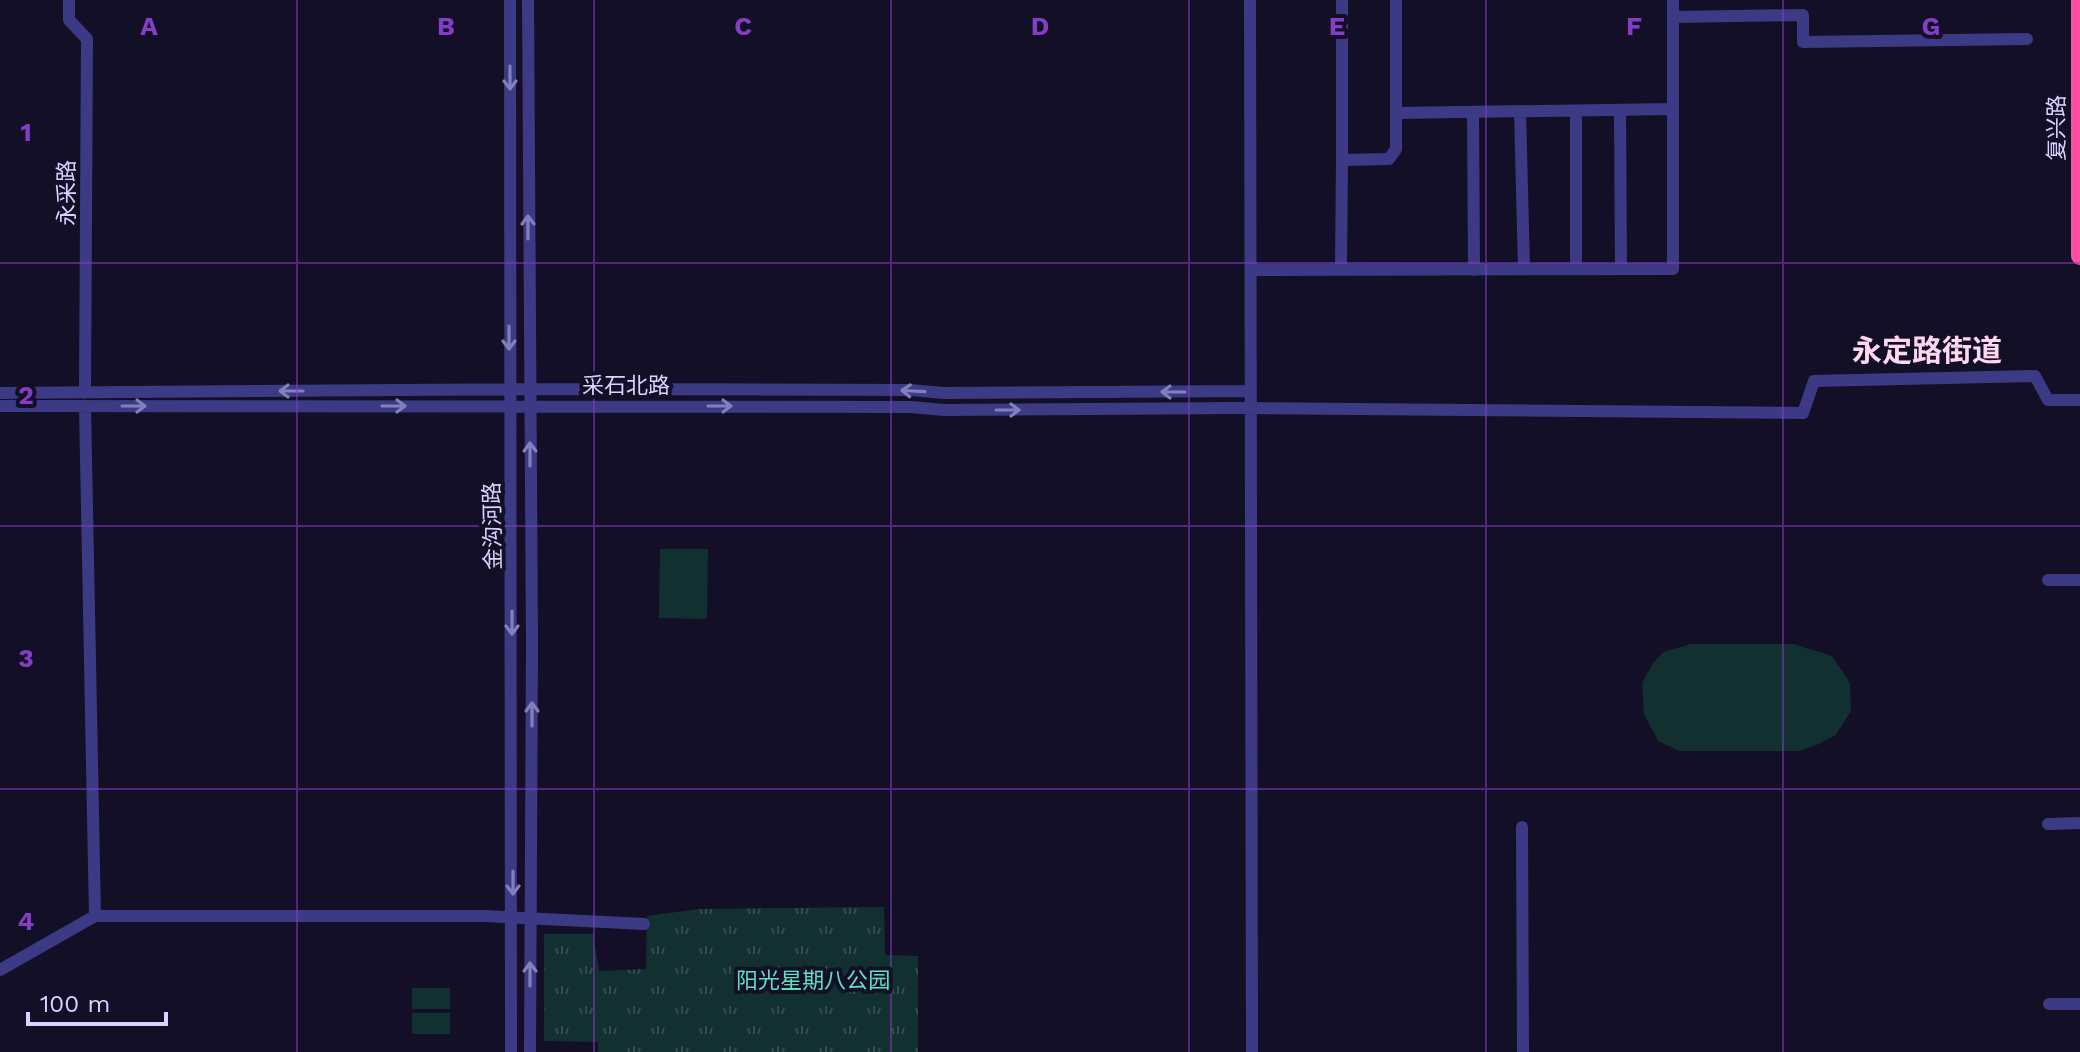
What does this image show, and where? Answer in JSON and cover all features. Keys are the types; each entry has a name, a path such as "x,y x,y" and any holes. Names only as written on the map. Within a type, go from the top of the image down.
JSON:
{"highway":[{"name":"复兴路","path":"2080,0 2080,256"}],"street":[{"name":"永采路","path":"69,0 69,20 87,39 85,400 95,916"},
{"name":"金沟河路","path":"510,0 511,1052"},
{"name":"金沟河路","path":"528,0 530,1052"},
{"path":"1250,0 1252,1052"},
{"path":"1341,270 1342,0"},
{"path":"1342,160 1389,159 1396,149 1396,0"},
{"path":"1251,270 1673,269 1673,0"},
{"path":"1673,17 1803,15 1803,42 2027,39"},
{"path":"1396,113 1673,109"},
{"path":"1620,110 1621,269"},
{"path":"1520,111 1524,269"},
{"path":"1576,111 1576,269"},
{"path":"1473,112 1474,270"},
{"name":"采石北路","path":"0,393 85,400 911,407 944,410 1803,413 1814,381 2035,376 2048,400 2080,400"},
{"name":"采石北路","path":"0,406 85,400 530,389 911,390 944,393 1251,391"},
{"path":"2048,580 2080,580"},
{"path":"2048,824 2080,823"},
{"path":"1522,827 1523,1052"},
{"path":"0,970 95,916 513,917 644,924"},
{"path":"2049,1004 2080,1004"}],"green space":[{"path":"660,549 708,549 707,619 659,618"},
{"path":"1691,644 1794,644 1832,656 1850,683 1851,711 1836,735 1799,751 1679,751 1658,741 1644,714 1642,683 1663,652"},
{"name":"阳光星期八公园","path":"884,907 885,955 918,956 918,1052 598,1052 598,1042 544,1041 544,934 593,934 599,971 646,969 647,916 699,909"},
{"path":"412,988 450,988 450,1009 412,1009"},
{"path":"412,1013 450,1013 450,1034 412,1034"}],"district":[{"name":"永定路街道","path":"1927,351"}]}
